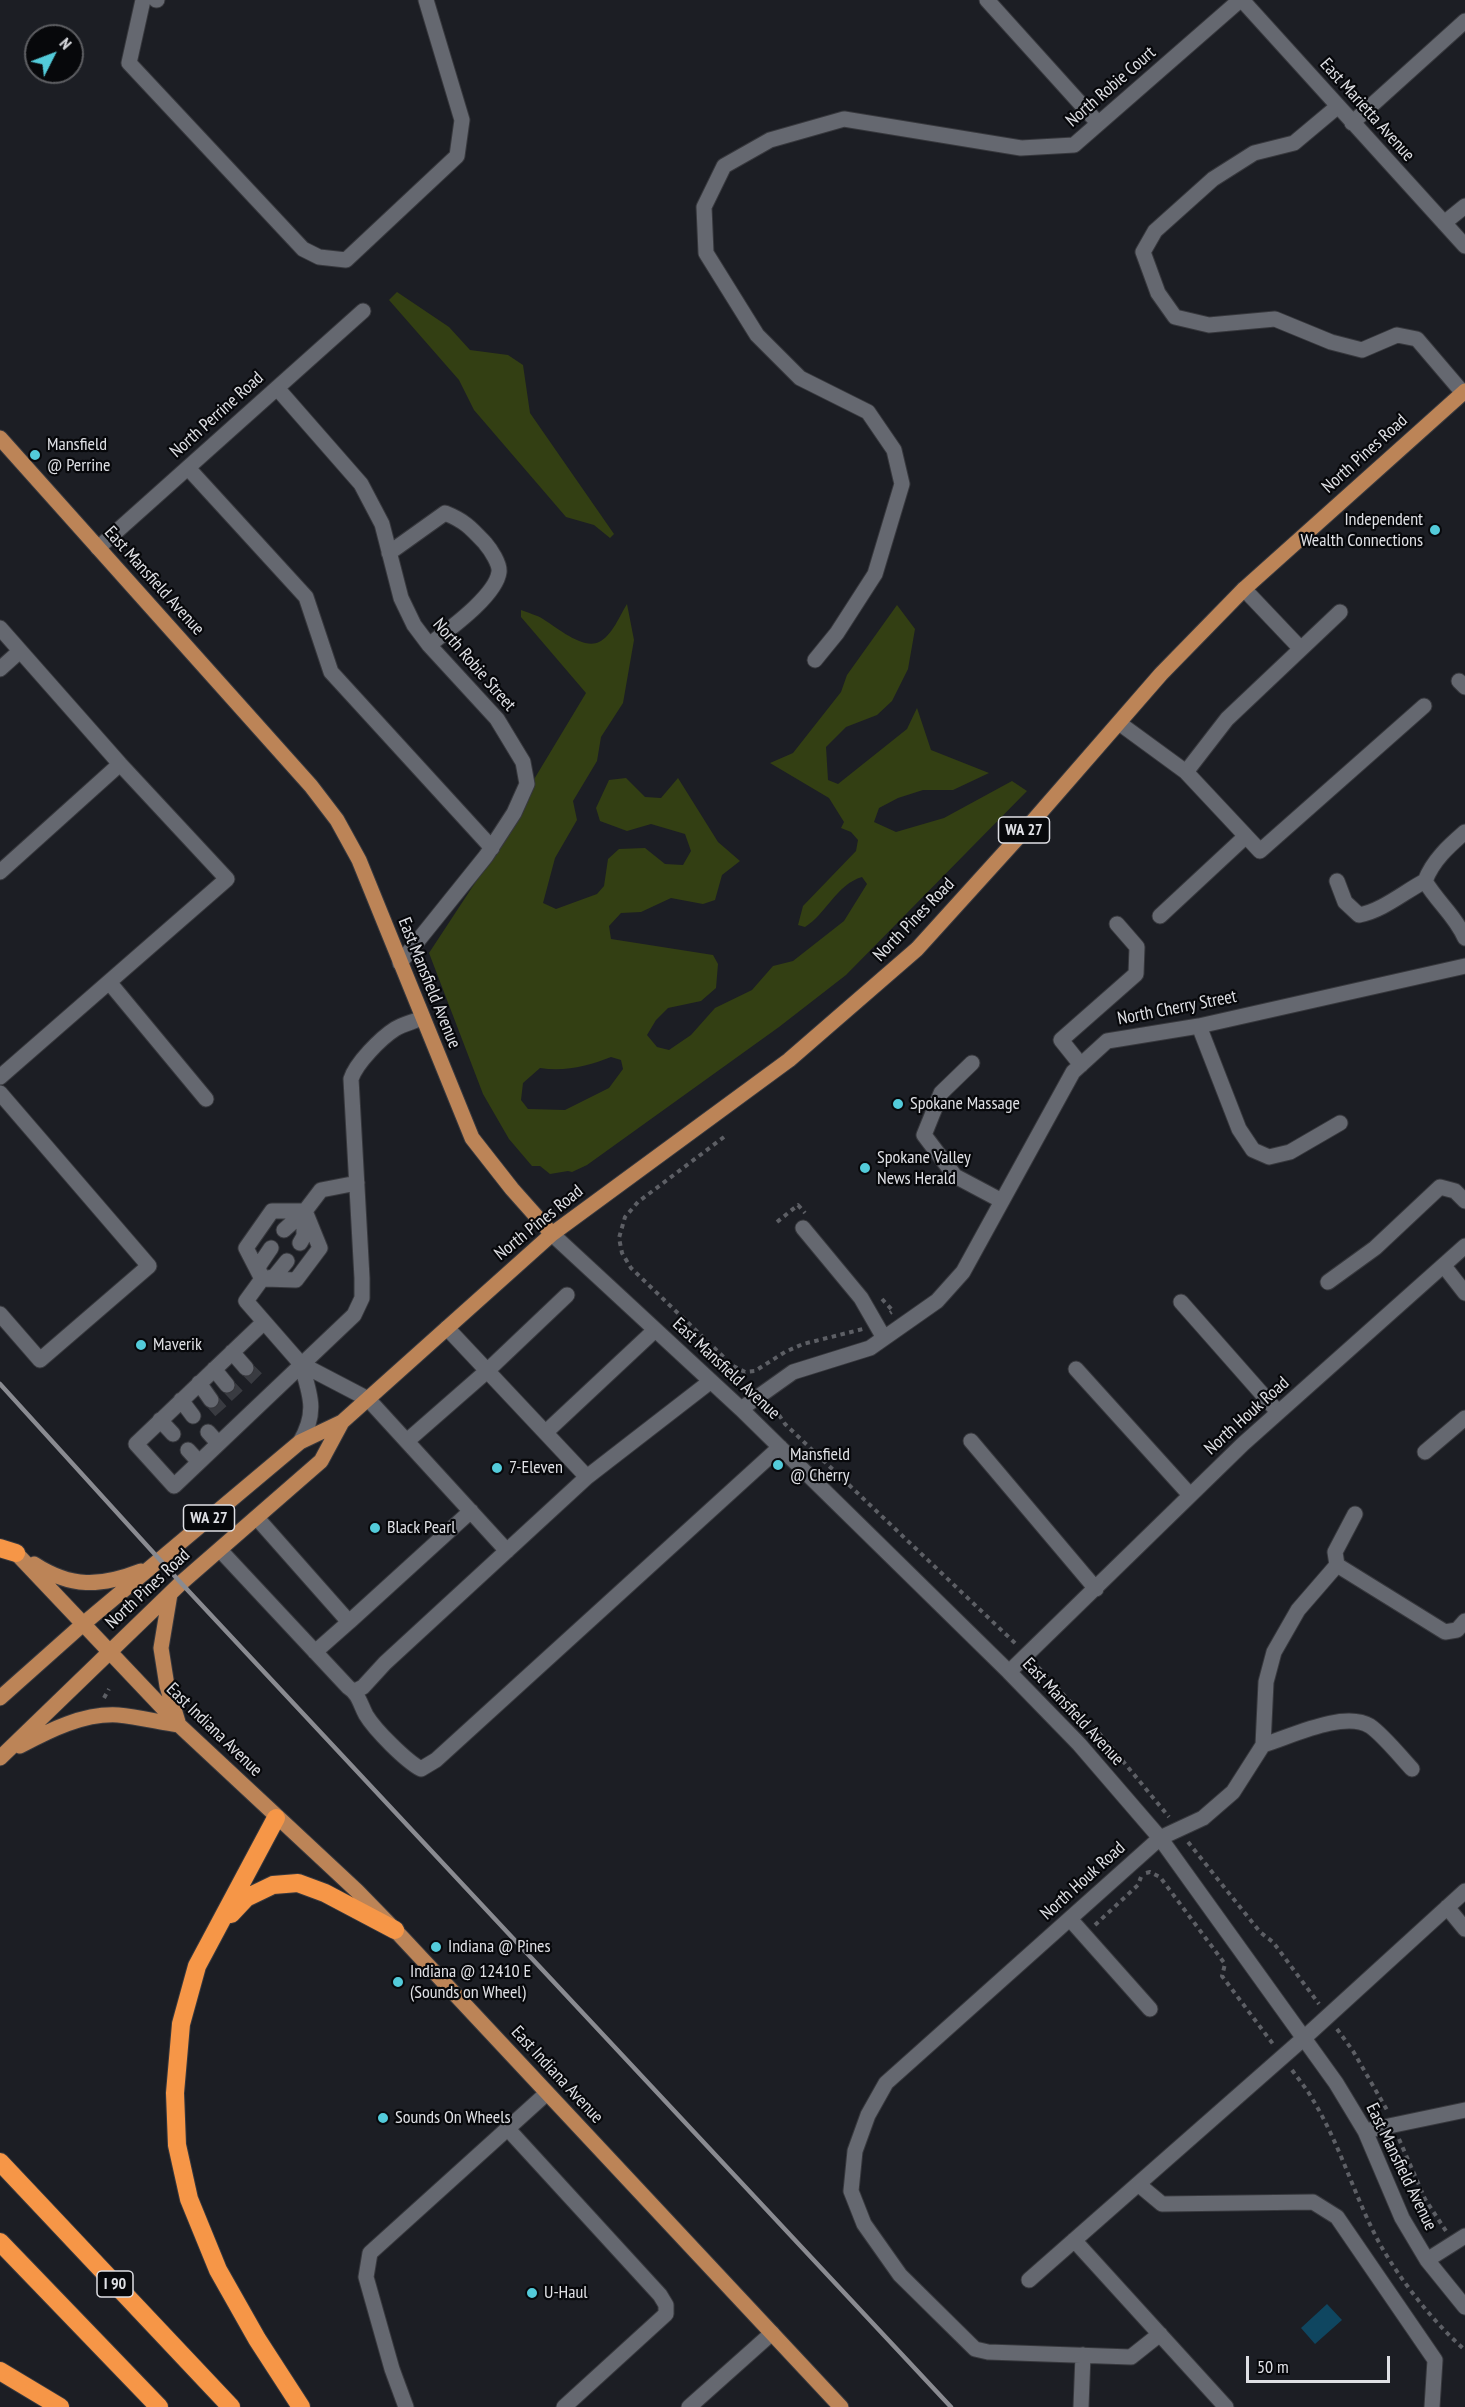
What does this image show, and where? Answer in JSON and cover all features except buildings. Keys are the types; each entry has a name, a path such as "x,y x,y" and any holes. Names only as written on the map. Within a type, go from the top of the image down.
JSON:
{"highway":[{"path":"276,1818 197,1966 181,2024 175,2092 177,2145 189,2199 218,2270 257,2339 301,2407"},
{"path":"213,1936 246,1898 273,1885 298,1883 325,1893 395,1930"},
{"name":"I 90","path":"0,2162 231,2407"},
{"path":"0,2242 159,2407"},
{"path":"0,2372 60,2407"}],"main road":[{"name":"North Pines Road","path":"0,1698 82,1625 300,1442 342,1422 552,1234 789,1060 917,949 1161,674 1244,589 1464,392"},
{"name":"East Mansfield Avenue","path":"0,438 311,786 337,820 359,860 472,1138 512,1189 552,1234"},
{"name":"North Pines Road","path":"2,1756 170,1594 321,1461 342,1422"},
{"path":"8,1550 53,1576 82,1584 117,1581 154,1566"},
{"name":"East Indiana Avenue","path":"8,1550 179,1725 395,1930 841,2407"},
{"path":"2,1756 56,1727 90,1718 116,1715 179,1725 167,1686 161,1648 170,1594"}],"street":[{"path":"143,0 129,63 303,249 319,257 346,260 457,156 462,120 426,0"},
{"path":"987,0 1098,123"},
{"name":"North Robie Court","path":"815,660 837,633 875,574 902,484 894,450 868,412 800,378 757,335 706,253 704,207 724,166 770,140 844,119 1021,148 1074,145 1241,0"},
{"name":"East Marietta Avenue","path":"1241,0 1465,246"},
{"path":"1352,123 1465,21"},
{"path":"1337,107 1294,143 1254,153 1213,179 1155,231 1143,252 1158,293 1175,317 1209,325 1275,319 1331,342 1362,350 1397,335 1417,339 1464,392"},
{"path":"1444,223 1465,206"},
{"name":"North Perrine Road","path":"98,548 363,311"},
{"name":"North Robie Street","path":"277,388 361,484 382,524 401,598 414,625 429,645 497,719 523,762 526,784 514,813 492,848 400,963"},
{"path":"188,468 306,597 331,672 492,848"},
{"path":"389,553 445,513 464,520 490,548 500,570 496,585 429,645"},
{"path":"1244,589 1301,649"},
{"path":"1186,772 1227,718 1340,612"},
{"path":"0,628 120,764 227,879 0,1077"},
{"path":"0,669 20,651"},
{"path":"1119,723 1186,772 1260,851 1424,706"},
{"path":"0,872 120,764"},
{"path":"1337,881 1345,902 1359,915 1373,912 1401,893 1425,881 1429,869 1465,832"},
{"path":"1160,916 1246,836"},
{"path":"1425,881 1432,893 1457,921 1465,938"},
{"path":"1081,1065 1061,1040 1136,974 1137,947 1117,924"},
{"name":"North Cherry Street","path":"741,1409 793,1372 870,1348 937,1301 963,1272 1072,1072 1107,1041 1199,1026 1465,966"},
{"path":"109,982 206,1099"},
{"path":"264,1322 136,1443 174,1486 199,1461 213,1438 246,1406 266,1388 301,1364 354,1314 362,1298 351,1079 354,1068 396,1029 422,1018"},
{"path":"1199,1026 1239,1129 1253,1150 1269,1157 1290,1152 1340,1123"},
{"path":"972,1063 940,1093 924,1135 955,1176 1002,1201"},
{"path":"0,1093 149,1266 40,1360 0,1314"},
{"path":"284,1230 305,1211 321,1190 357,1183"},
{"path":"1328,1282 1375,1248 1440,1188 1455,1191 1465,1201"},
{"path":"262,1279 246,1248 272,1211 305,1211"},
{"path":"300,1243 304,1236 305,1211"},
{"path":"262,1279 296,1280 320,1248 305,1211"},
{"path":"803,1228 861,1298 884,1338"},
{"name":"East Mansfield Avenue","path":"552,1234 741,1409 1009,1672 1079,1743 1160,1838 1304,2038 1365,2131 1402,2218 1427,2260 1465,2307"},
{"name":"North Houk Road","path":"1009,1672 1190,1495 1465,1246"},
{"path":"262,1279 258,1267 271,1248"},
{"path":"287,1261 274,1277 262,1279 246,1301 301,1364 368,1399 507,1551"},
{"path":"1444,1266 1465,1293"},
{"path":"407,1442 487,1371 567,1295"},
{"path":"1181,1302 1278,1413"},
{"path":"447,1328 588,1477"},
{"path":"546,1432 655,1330"},
{"path":"232,1352 246,1368"},
{"path":"300,1442 309,1427 313,1412 301,1364"},
{"path":"214,1369 227,1385"},
{"path":"1076,1369 1190,1495"},
{"path":"355,1691 363,1687 386,1663 588,1477 711,1381"},
{"path":"199,1383 211,1400"},
{"path":"181,1400 193,1416"},
{"path":"1425,1452 1465,1418"},
{"path":"160,1419 173,1434"},
{"path":"971,1441 1096,1589"},
{"path":"220,1550 348,1687 355,1691 367,1717 410,1763 421,1769 436,1760 780,1447"},
{"path":"188,1450 199,1461"},
{"path":"315,1652 471,1511"},
{"path":"1355,1514 1335,1552 1337,1565 1445,1632 1457,1630 1465,1621"},
{"path":"257,1518 349,1622"},
{"path":"0,1537 8,1550"},
{"name":"North Houk Road","path":"1160,2334 1131,2357 988,2352 975,2349 900,2275 864,2224 851,2191 855,2151 868,2115 886,2083 1160,1838 1203,1818 1233,1792 1263,1745 1266,1683 1274,1652 1298,1610 1337,1565"},
{"path":"1263,1745 1335,1721 1356,1722 1369,1725 1412,1769"},
{"path":"1029,2280 1304,2038 1465,1891"},
{"path":"1447,1907 1465,1929"},
{"path":"1070,1918 1150,2009"},
{"path":"406,2407 392,2369 366,2277 370,2253 547,2093"},
{"path":"1365,2131 1465,2110"},
{"path":"507,2128 660,2295 666,2305 666,2314 564,2407"},
{"path":"1137,2184 1162,2204 1313,2202 1337,2217 1436,2360 1432,2407"},
{"path":"1427,2260 1465,2236"},
{"path":"1074,2240 1226,2407"},
{"path":"689,2407 772,2333"},
{"path":"1081,2407 1083,2355"}],"path":[{"path":"724,1137 639,1202 625,1217 619,1238 622,1253 631,1268 733,1366 745,1372 755,1371 785,1352 803,1344 861,1330 893,1311 878,1293"},
{"path":"104,1698 109,1689"}],"green space":[{"path":"397,292 449,327 470,350 508,355 523,365 530,413 614,534 610,538 594,525 566,517 474,410 459,380 389,300"},
{"path":"627,604 634,640 623,703 601,737 597,761 573,801 577,820 555,858 543,903 556,909 597,894 604,886 608,859 619,849 645,848 665,864 683,865 691,851 685,834 651,824 627,831 600,821 596,808 609,780 626,778 645,797 661,798 678,778 718,842 740,861 722,875 715,900 703,904 671,898 641,912 621,913 609,926 611,939 713,955 718,964 716,988 701,1001 668,1008 656,1020 647,1035 657,1047 669,1050 691,1035 715,1008 752,990 773,966 793,961 844,921 867,884 862,877 853,881 805,927 798,925 803,906 856,851 858,840 851,832 841,828 844,822 829,798 770,763 793,753 841,692 847,675 897,605 915,629 908,669 892,701 877,715 846,727 826,747 828,780 838,784 907,729 917,708 931,750 989,773 953,790 923,790 898,798 879,808 874,822 896,832 944,818 1012,781 1027,791 846,975 779,1027 587,1165 572,1172 550,1174 540,1166 532,1166 509,1139 483,1094 429,953 515,822 533,781 586,693 521,617 521,610 541,618 578,640 593,644 608,635","holes":["611,1057 621,1060 623,1069 609,1088 565,1110 528,1109 521,1100 523,1083 540,1068 576,1067"]}],"water":[{"path":"1327,2304 1342,2320 1315,2344 1301,2328"}],"tunnel":[{"path":"246,1368 261,1383"},
{"path":"227,1385 242,1401"},
{"path":"211,1400 225,1416"}],"railway":[{"path":"0,1384 181,1583 951,2407"}],"place":[{"name":"Mansfield @ Perrine","path":"35,455"},
{"name":"Independent Wealth Connections","path":"1435,530"},
{"name":"Spokane Massage","path":"898,1104"},
{"name":"Spokane Valley News Herald","path":"865,1168"},
{"name":"Maverik","path":"141,1345"},
{"name":"Mansfield @ Cherry","path":"778,1465"},
{"name":"7-Eleven","path":"497,1468"},
{"name":"Black Pearl","path":"375,1528"},
{"name":"Indiana @ Pines","path":"436,1947"},
{"name":"Indiana @ 12410 E (Sounds on Wheel)","path":"398,1982"},
{"name":"Sounds On Wheels","path":"383,2118"},
{"name":"U-Haul","path":"532,2293"}]}
